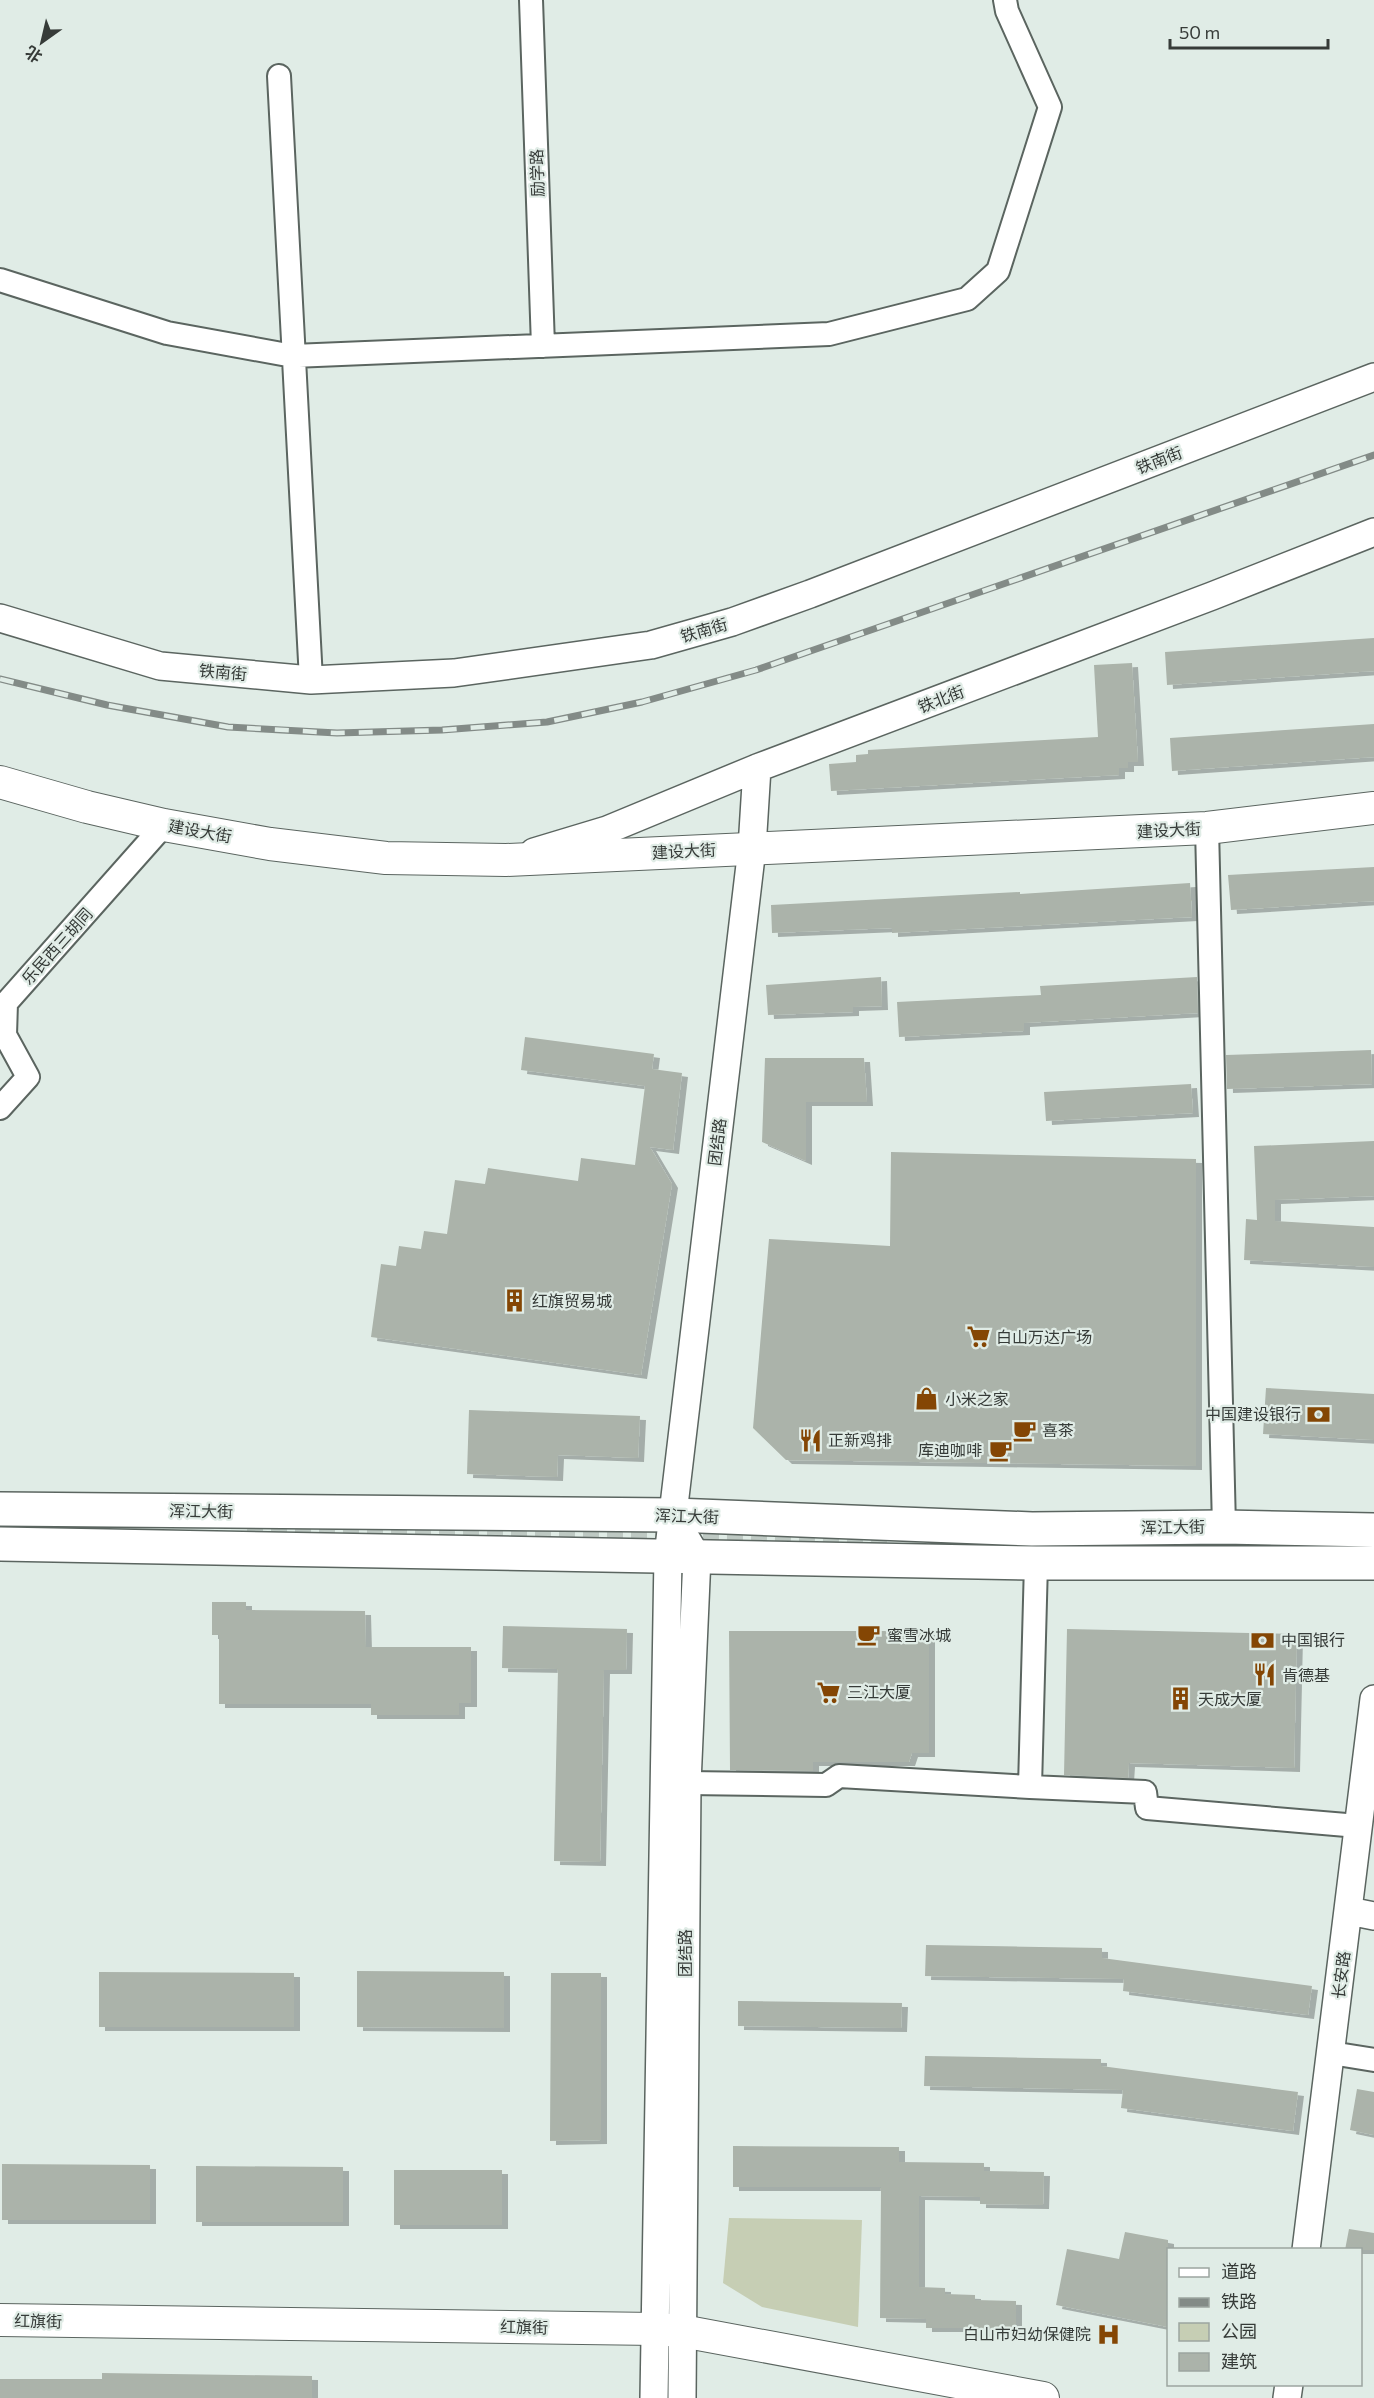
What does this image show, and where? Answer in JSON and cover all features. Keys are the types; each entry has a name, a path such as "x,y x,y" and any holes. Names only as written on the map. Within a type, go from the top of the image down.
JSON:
{"main road":[{"name":"建设大街","path":"0,782 87,807 164,825 270,844 386,858 506,860 1207,828 1374,808"},
{"name":"浑江大街","path":"0,1509 674,1515 1032,1529 1224,1527 1374,1530"},
{"path":"0,1544 1036,1563 1374,1563"},
{"name":"红旗街","path":"0,2320 669,2330 1043,2398"}],"street":[{"name":"励学路","path":"531,0 543,346"},
{"path":"0,280 167,333 293,356 830,334 967,299 998,272 1050,107 1006,11 1005,0"},
{"path":"279,76 311,680"},
{"name":"铁南街","path":"0,618 160,666 311,680 454,673 651,645 732,622 1374,377"},
{"name":"铁北街","path":"506,860 607,830 757,768 1202,600 1374,532"},
{"name":"团结路","path":"654,2398 669,2330 687,1783 682,1556 674,1515 752,848 757,768"},
{"name":"乐民西三胡同","path":"0,1108 28,1077 5,1035 6,1003 164,825"},
{"path":"1207,828 1224,1527"},
{"name":"团结路","path":"681,2398 669,2330 682,1556"},
{"path":"1029,1787 1036,1563"},
{"name":"长安路","path":"1306,2248 1331,2053 1361,1913 1358,1826 1374,1700"},
{"path":"687,1783 826,1785 839,1776 1145,1792 1147,1808 1358,1826"},
{"path":"1331,2053 1374,2060"}],"green space":[{"path":"729,2218 862,2220 858,2327 762,2307 723,2283"}],"building":[{"path":"1374,638 1374,671 1167,685 1165,652"},
{"path":"1132,663 1138,762 1128,762 1128,768 1119,768 1119,775 831,791 829,764 856,762 856,755 868,754 868,750 1098,737 1094,665"},
{"path":"1374,724 1374,757 1172,771 1170,738"},
{"path":"1374,867 1374,901 1231,910 1228,875"},
{"path":"1190,883 1192,917 892,933 892,928 772,933 771,905 1020,892 1020,894"},
{"path":"881,977 882,1006 853,1007 853,1012 768,1015 766,985"},
{"path":"1197,977 1198,1013 1024,1023 1024,1031 899,1037 897,1002 1041,995 1040,986"},
{"name":"红旗贸易城","path":"525,1037 654,1054 652,1069 682,1073 673,1150 650,1147 672,1184 641,1375 371,1337 381,1264 396,1266 399,1246 421,1249 424,1231 447,1234 455,1180 485,1184 488,1168 578,1181 581,1158 635,1165 645,1086 521,1070"},
{"path":"1371,1050 1372,1084 1227,1089 1226,1055"},
{"path":"765,1058 864,1058 867,1102 806,1102 806,1161 762,1142"},
{"path":"1191,1084 1193,1113 1046,1121 1044,1092"},
{"path":"1374,1141 1374,1196 1275,1200 1275,1221 1374,1227 1374,1267 1244,1260 1246,1219 1257,1220 1254,1146"},
{"name":"白山万达广场","path":"891,1152 1196,1159 1196,1466 786,1460 753,1428 769,1239 890,1246"},
{"name":"中国建设银行","path":"1266,1388 1374,1394 1374,1440 1263,1434"},
{"path":"469,1410 640,1416 638,1458 558,1455 557,1477 467,1474"},
{"path":"212,1602 246,1602 246,1610 365,1611 366,1647 471,1647 471,1703 459,1703 459,1715 371,1715 371,1704 219,1704 219,1635 212,1635"},
{"path":"503,1626 627,1629 626,1670 604,1670 600,1862 554,1861 558,1669 502,1668"},
{"name":"天成大厦","path":"1067,1629 1297,1634 1294,1768 1129,1763 1128,1778 1064,1775"},
{"name":"三江大厦","path":"729,1631 929,1631 929,1753 912,1753 909,1762 813,1762 813,1771 730,1770"},
{"path":"926,1945 1102,1948 1102,1958 1312,1986 1308,2015 1123,1991 1124,1979 925,1976"},
{"path":"357,1971 504,1972 504,2028 357,2027"},
{"path":"99,1972 294,1973 294,2027 99,2027"},
{"path":"551,1973 601,1973 601,2140 550,2141"},
{"path":"738,2001 902,2003 901,2028 738,2026"},
{"path":"925,2056 1101,2059 1101,2066 1298,2092 1293,2131 1121,2108 1123,2090 924,2086"},
{"path":"1357,2089 1374,2092 1374,2135 1350,2130"},
{"path":"733,2146 899,2147 899,2162 984,2163 984,2171 1044,2172 1043,2205 980,2204 980,2197 919,2196 919,2287 945,2288 945,2294 975,2295 975,2300 1016,2301 1016,2335 970,2335 970,2328 926,2328 926,2319 880,2318 881,2187 733,2187"},
{"path":"2,2164 150,2165 150,2220 2,2220"},
{"path":"196,2166 343,2167 343,2222 196,2222"},
{"path":"394,2170 502,2170 502,2225 394,2225"},
{"path":"1349,2229 1374,2233 1374,2250 1345,2248"},
{"path":"1125,2232 1168,2240 1167,2327 1056,2305 1067,2249 1119,2259"},
{"path":"102,2373 312,2376 312,2398 0,2398 0,2379 102,2379"}],"tunnel":[{"path":"247,1532 893,1540"},
{"path":"1126,1544 1286,1547"}],"railway":[{"path":"0,679 107,705 228,727 337,733 442,730 547,722 642,702 756,670 1374,455"}],"place":[{"name":"红旗贸易城","path":"514,1301"},
{"name":"白山万达广场","path":"978,1337"},
{"name":"小米之家","path":"927,1399"},
{"name":"中国建设银行","path":"1319,1414"},
{"name":"喜茶","path":"1024,1430"},
{"name":"正新鸡排","path":"810,1440"},
{"name":"库迪咖啡","path":"1000,1450"},
{"name":"蜜雪冰城","path":"869,1635"},
{"name":"中国银行","path":"1263,1640"},
{"name":"肯德基","path":"1264,1675"},
{"name":"三江大厦","path":"829,1692"},
{"name":"天成大厦","path":"1180,1699"},
{"name":"白山市妇幼保健院","path":"1109,2334"}]}
